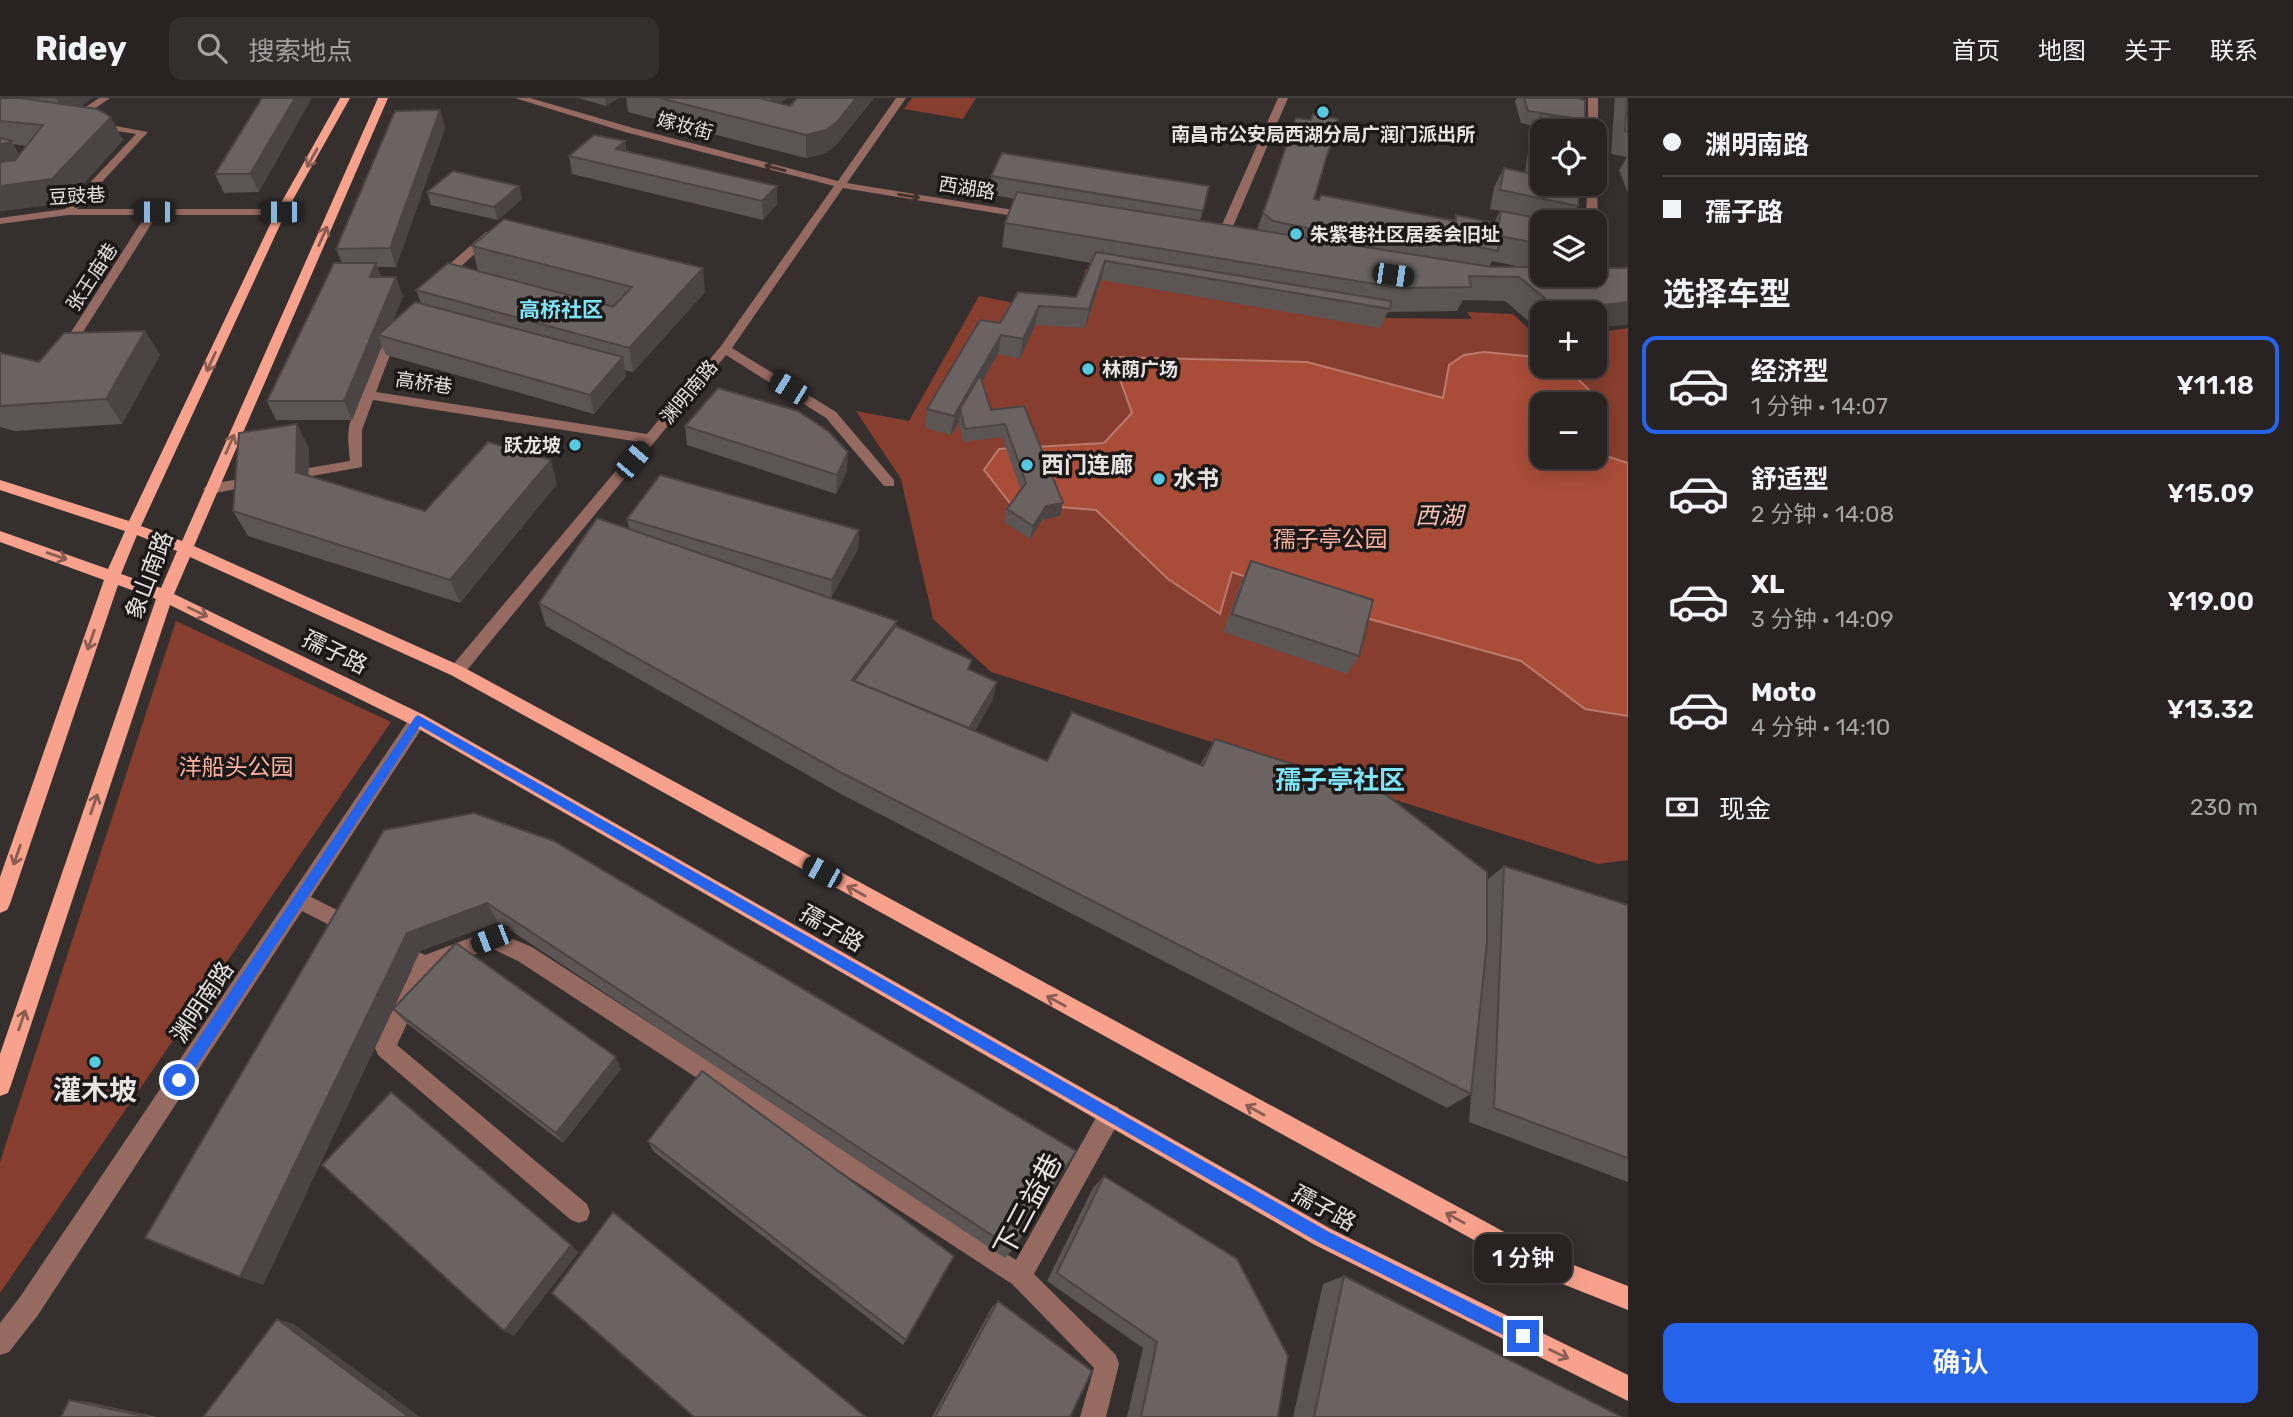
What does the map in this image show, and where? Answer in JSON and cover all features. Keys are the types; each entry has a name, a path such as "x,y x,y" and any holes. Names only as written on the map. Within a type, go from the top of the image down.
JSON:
{"main road":[{"name":"象山南路","path":"0,904 132,528 281,212 345,98"},
{"name":"象山南路","path":"0,1085 165,596 383,98"},
{"name":"孺子路","path":"0,485 184,548 457,671 1538,1263 1628,1298"},
{"name":"孺子路","path":"0,536 165,596 418,720 1323,1237 1628,1388"}],"street":[{"path":"71,121 105,98"},
{"name":"嫁妆街","path":"520,98 842,185"},
{"name":"渊明南路","path":"457,671 725,349 901,98"},
{"path":"1205,243 1225,246 1283,98"},
{"path":"1593,98 1593,119"},
{"path":"59,120 143,132 68,212"},
{"name":"西湖路","path":"842,185 1044,217"},
{"name":"豆豉巷","path":"0,221 68,212 281,212"},
{"name":"张王庙巷","path":"59,360 154,212"},
{"path":"427,294 435,283 490,234"},
{"path":"368,395 387,347 403,326"},
{"path":"725,349 831,415 889,483"},
{"name":"高桥巷","path":"210,489 357,464 355,430 368,395 650,439"},
{"name":"渊明南路","path":"0,1343 29,1306 418,720"},
{"path":"299,900 424,965"},
{"path":"579,1212 386,1048 424,965 491,939 525,954 1020,1276"},
{"name":"下三益巷","path":"1093,1417 1107,1364 1020,1276 1110,1115"}],"green space":[{"path":"912,98 976,98 963,119 904,109"},
{"name":"孺子亭公园","path":"1086,269 1387,318 1472,319 1467,312 1513,314 1530,330 1530,378 1607,378 1607,331 1628,328 1628,860 1598,864 991,672 933,619 901,479 856,411 909,421 979,296 1071,314"},
{"name":"洋船头公园","path":"176,621 391,722 0,1293 0,1162"}],"water":[{"name":"西湖","path":"1484,352 1527,356 1530,357 1530,378 1576,378 1591,392 1530,392 1530,469 1607,469 1607,456 1628,463 1628,716 1585,709 1521,661 1359,616 1232,572 1220,614 1168,579 1096,510 1010,503 984,470 999,449 1104,443 1132,413 1112,357 1307,362 1443,398 1449,365 1464,355"}],"building":[{"path":"0,98 20,98 97,109 111,117 52,179 0,186 0,162 15,160 43,125 0,121"},
{"path":"262,98 295,98 250,174 215,174"},
{"path":"660,98 759,98 790,106 797,98 856,98 837,122 826,130 806,135"},
{"path":"1524,98 1585,100 1585,119 1528,111"},
{"path":"1628,98 1628,132 1625,131"},
{"path":"440,110 390,248 336,249 395,111"},
{"path":"1313,114 1338,119 1314,199 1319,200 1321,195 1456,221 1456,215 1499,224 1501,211 1530,217 1530,242 1499,236 1498,251 1446,240 1445,246 1384,233 1383,237 1324,225 1322,231 1273,221 1263,213 1296,118 1311,120"},
{"path":"1541,114 1570,119 1540,119"},
{"path":"594,135 625,141 616,149 777,186 762,201 569,156"},
{"path":"0,138 11,141 0,145"},
{"path":"1002,153 1209,186 1203,211 991,176"},
{"path":"1504,168 1530,174 1530,196 1579,196 1578,206 1500,190"},
{"path":"453,171 519,186 494,207 427,192"},
{"path":"1017,192 1492,267 1530,267 1530,286 1519,277 1469,276 1471,287 1399,288 1005,223"},
{"path":"504,219 703,268 629,348 416,290 448,263 613,307 632,287 472,246"},
{"path":"1096,252 1391,301 1390,309 1105,261 1089,309 1039,306 1023,339 1001,335 954,416 927,409 980,320 1000,323 1018,292 1076,297"},
{"path":"334,263 376,263 370,277 396,277 344,401 267,401"},
{"path":"1607,268 1628,268 1628,302 1607,304 1607,301 1548,301 1531,287 1607,287"},
{"path":"415,302 623,357 590,395 378,335"},
{"path":"145,331 106,399 0,406 0,353 39,362 64,333"},
{"name":"西门连廊","path":"980,375 991,410 1024,406 1063,503 1046,506 1033,526 1007,509 1026,483 1005,424 965,429 960,409"},
{"path":"718,388 798,411 828,431 848,452 837,475 685,426"},
{"path":"297,424 296,472 425,511 488,442 551,460 450,580 233,511 239,433"},
{"path":"660,475 859,530 832,580 627,519"},
{"path":"597,518 897,621 852,680 1047,761 1072,712 1203,766 1215,739 1385,794 1487,872 1487,942 1471,1094 842,773 539,603"},
{"path":"1251,561 1373,600 1359,656 1232,614"},
{"path":"896,626 972,660 968,669 997,682 969,728 854,681"},
{"path":"474,813 554,841 1076,1151 1013,1249 487,903 407,933 240,1277 145,1238 384,830"},
{"path":"1504,866 1628,905 1628,1158 1494,1108"},
{"path":"456,943 616,1057 556,1133 393,1009"},
{"path":"702,1071 954,1256 906,1340 648,1141"},
{"path":"391,1092 571,1245 504,1331 322,1165"},
{"path":"1104,1176 1237,1259 1288,1356 1278,1417 1141,1417 1157,1342 1057,1273"},
{"path":"613,1212 866,1417 694,1417 552,1293"},
{"path":"1344,1276 1622,1417 1314,1417"},
{"path":"998,1301 1092,1371 1070,1417 935,1417"},
{"path":"277,1319 409,1417 203,1417"},
{"path":"69,1400 148,1417 61,1417"}],"place":[{"name":"南昌市公安局西湖分局广润门派出所","path":"1323,112"},
{"name":"朱紫巷社区居委会旧址","path":"1296,234"},
{"name":"林荫广场","path":"1088,369"},
{"name":"跃龙坡","path":"575,445"},
{"name":"西门连廊","path":"1027,465"},
{"name":"水书","path":"1159,479"},
{"name":"灌木坡","path":"95,1062"}],"district":[{"name":"高桥社区","path":"561,309"},
{"name":"孺子亭社区","path":"1340,780"}],"route":[{"path":"179,1080 418,720 1323,1237 1523,1336"}]}
